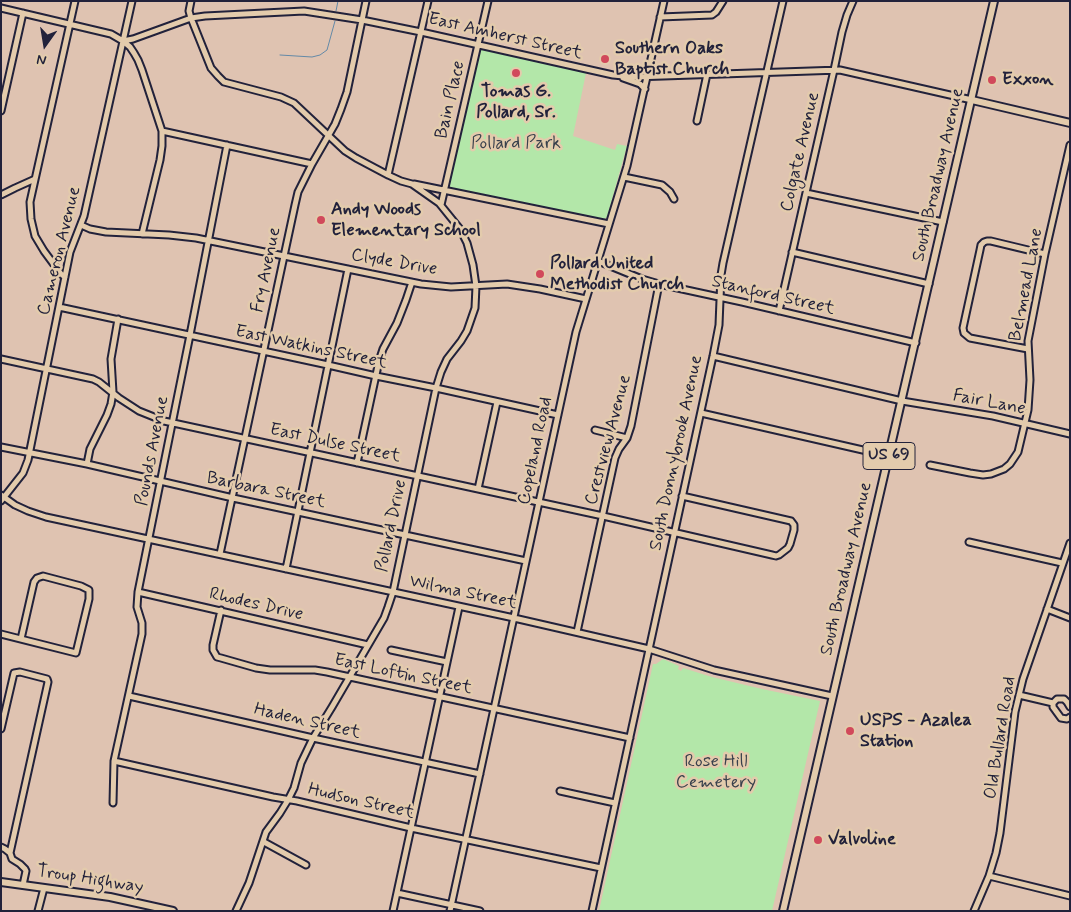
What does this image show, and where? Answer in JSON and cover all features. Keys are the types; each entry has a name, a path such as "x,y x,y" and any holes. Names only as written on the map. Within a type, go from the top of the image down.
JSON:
{"main road":[{"name":"South Broadway Avenue","path":"783,911 994,1"},
{"path":"972,100 1070,123"},
{"name":"Troup Highway","path":"1,882 110,897 173,911"}],"street":[{"path":"65,277 44,251 35,236 32,228 30,202 75,1"},
{"name":"Cameron Avenue","path":"2,498 23,473 29,453 70,252 84,216 132,1"},
{"name":"Pollard Drive","path":"191,1 189,11 191,18 211,68 224,82 294,102 345,151 388,175 412,184 441,205 460,229 473,265 476,286 475,308 467,331 447,359 436,388 393,592 384,618 313,738 301,762 294,788 280,813 266,832 249,884 236,911"},
{"name":"Fry Avenue","path":"220,554 298,192 329,136 341,109 347,92 366,1"},
{"path":"388,175 428,1"},
{"name":"Bain Place","path":"441,205 488,1"},
{"path":"660,17 712,14 716,12 723,1"},
{"name":"South Donnybrook Avenue","path":"592,911 713,356 719,324 721,275 783,1"},
{"name":"Colgate Avenue","path":"779,311 843,27 854,1"},
{"name":"Copeland Road","path":"450,911 576,332 630,157 662,2"},
{"path":"1,8 111,34 130,47 138,60 162,131 160,160 142,234"},
{"name":"East Amherst Street","path":"123,41 191,18 304,11 421,32 618,76 834,70 972,100"},
{"path":"1,111 23,13"},
{"path":"697,121 707,74"},
{"path":"618,76 640,84 645,89"},
{"path":"162,131 312,164"},
{"name":"Pounds Avenue","path":"113,803 114,762 142,634 142,623 137,606 138,592 227,145"},
{"name":"Belmead Lane","path":"930,465 984,475 998,472 1010,464 1018,452 1028,410 1030,380 1028,342 1045,254 1070,145"},
{"path":"624,177 662,185 670,192 674,199"},
{"path":"1,195 35,179"},
{"path":"412,184 609,224"},
{"path":"806,193 943,222"},
{"name":"Clyde Drive","path":"81,225 106,232 183,236 421,284 451,287 507,284 586,299"},
{"path":"1028,349 970,338 964,333 963,328 981,245 984,242 992,241 1045,254"},
{"path":"792,252 929,284"},
{"name":"Stanford Street","path":"598,261 659,284 916,343"},
{"path":"286,569 348,269"},
{"path":"357,462 379,361 412,282"},
{"name":"Crestview Avenue","path":"577,632 614,458 627,438 631,426 659,284"},
{"name":"East Watkins Street","path":"59,307 558,415"},
{"path":"87,464 93,443 107,416 113,392 111,359 118,319"},
{"name":"Fair Lane","path":"713,356 902,401 978,413 1070,434"},
{"name":"East Dulse Street","path":"1,359 92,379 100,382 119,398 139,411 151,417 172,423 603,516 776,556 788,548 790,544 794,530 794,525 791,521 682,496"},
{"path":"478,489 497,402"},
{"path":"701,413 889,456"},
{"path":"595,430 627,438"},
{"name":"Barbara Street","path":"1,447 526,560"},
{"name":"Wilma Street","path":"2,498 28,511 46,517 577,632 650,649 714,670 832,696"},
{"path":"969,542 1062,563"},
{"name":"Old Bullard Road","path":"974,911 989,876 996,853 1015,712 1023,679 1070,543"},
{"path":"1,634 21,639 76,652 89,600 89,590 43,576 38,577 34,582 21,639"},
{"name":"Rhodes Drive","path":"138,592 368,645"},
{"path":"392,911 459,607"},
{"path":"1047,609 1070,618"},
{"name":"East Loftin Street","path":"221,610 213,650 218,656 256,668 285,671 315,670 630,738"},
{"path":"391,650 447,662"},
{"path":"1,728 4,701 13,675 16,672 20,672 46,678 48,680 10,853 12,859 26,871 23,885"},
{"path":"1019,695 1053,703"},
{"name":"Haden Street","path":"129,696 480,774"},
{"path":"1053,703 1057,699 1064,699 1070,708"},
{"path":"1053,703 1061,718 1067,719 1070,717"},
{"name":"Hudson Street","path":"114,762 601,868"},
{"path":"560,791 615,803"},
{"path":"264,842 306,865"},
{"path":"1,847 10,853"},
{"path":"989,876 1070,896"},
{"path":"38,911 44,888"},
{"path":"397,893 480,911"}],"green space":[{"name":"Pollard Park","path":"481,49 586,73 573,136 615,150 617,144 627,146 607,217 603,220 448,187"},
{"name":"Rose Hill Cemetery","path":"663,659 679,666 678,669 681,671 683,668 712,677 820,701 772,911 599,911 653,664"}],"waterway":[{"path":"336,11 338,1"},
{"path":"280,55 312,57 320,55 327,50 335,21"}],"place":[{"name":"Southern Oaks Baptist Church","path":"605,59"},
{"name":"Tomas G. Pollard, Sr.","path":"516,73"},
{"name":"Exxon","path":"992,80"},
{"name":"Andy Woods Elementary School","path":"321,220"},
{"name":"Pollard United Methodist Church","path":"540,274"},
{"name":"USPS - Azalea Station","path":"850,731"},
{"name":"Valvoline","path":"818,840"}]}
